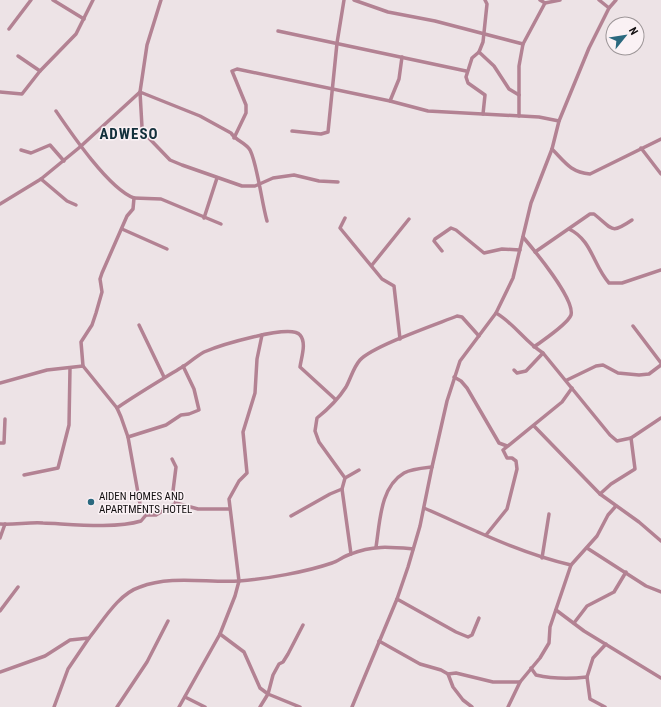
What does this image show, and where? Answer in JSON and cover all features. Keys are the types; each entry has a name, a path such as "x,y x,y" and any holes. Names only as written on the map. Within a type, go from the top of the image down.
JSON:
{"street":[{"path":"9,28 31,0"},
{"path":"53,0 84,19"},
{"path":"0,92 22,94 40,70 76,34 93,0"},
{"path":"161,0 147,45 140,92 142,126 145,134 153,144 170,160 242,186 255,186 258,183 273,178 294,175 319,181 338,182"},
{"path":"292,131 321,134 328,132 334,89 337,44 344,0"},
{"path":"354,0 388,12 435,21 523,44"},
{"path":"483,114 485,96 468,82 466,71 472,58 479,52 483,42 486,10 485,0"},
{"path":"540,0 545,3 560,0"},
{"path":"599,0 609,8"},
{"path":"352,707 397,599 413,549 420,526 432,467 454,377 460,361 496,313 513,278 531,204 552,149 559,121 589,48 609,8 616,0"},
{"path":"519,116 519,66 523,44 545,3"},
{"path":"278,31 466,71"},
{"path":"479,52 494,66 509,89 519,95"},
{"path":"18,56 40,70"},
{"path":"390,100 399,79 402,57"},
{"path":"234,138 246,113 246,105 233,75 232,71 234,70 390,100 428,111 519,116 559,121"},
{"path":"140,92 200,116 232,133 234,138 249,148 267,221"},
{"path":"0,204 41,180 80,147 140,92"},
{"path":"56,111 80,147 128,196 134,198 161,199 221,224"},
{"path":"552,149 572,169 578,172 590,174 661,139"},
{"path":"21,150 31,154 50,145 64,161"},
{"path":"641,148 661,174"},
{"path":"204,218 217,178"},
{"path":"41,180 67,201 76,205"},
{"path":"134,198 132,209 100,279 102,292 92,325 81,342 83,366 117,408 128,438 140,504 146,515"},
{"path":"535,252 590,214 594,214 614,230 618,230 632,220"},
{"path":"345,218 340,228 382,279 394,286 400,339"},
{"path":"372,265 409,219"},
{"path":"442,251 434,241 450,228 456,230 484,253 502,249 520,250"},
{"path":"122,229 167,249"},
{"path":"569,229 578,233 587,244 609,283 622,283 661,270"},
{"path":"523,237 564,292 571,310 570,316 561,326 534,347"},
{"path":"496,313 511,323 534,347 543,353 567,380 610,435 617,441 631,438 661,418"},
{"path":"345,478 319,442 315,431 317,418 326,411 346,388 355,366 362,358 400,339 457,316 462,317 480,336"},
{"path":"139,325 164,377"},
{"path":"567,380 596,366 604,365 618,373 639,375 649,374 661,364 633,326"},
{"path":"117,408 203,353 215,348 262,335 293,330 300,333 303,338 303,351 300,367 335,399"},
{"path":"179,707 220,634 235,596 239,581 230,509 230,496 239,481 247,473 243,432 255,393 257,359 262,335"},
{"path":"514,370 517,373 526,370 543,353"},
{"path":"0,383 47,370 83,366"},
{"path":"128,438 166,425 181,414 189,414 199,410 194,389 183,366"},
{"path":"24,475 58,468 69,425 70,368"},
{"path":"454,377 461,381 467,388 499,443 507,446"},
{"path":"486,535 507,508 517,469 516,461 504,455 504,450 562,402 572,388"},
{"path":"0,443 4,443 5,420"},
{"path":"534,426 600,494 640,522 661,541"},
{"path":"600,494 611,484 635,469 631,438"},
{"path":"172,459 176,467 173,491 176,504"},
{"path":"376,547 381,514 389,488 405,472 432,467"},
{"path":"351,554 342,489 345,478 359,470"},
{"path":"291,516 342,489"},
{"path":"146,515 156,515 176,504 198,509 230,509"},
{"path":"508,707 520,682 540,658 549,642 550,627 571,565 587,548 616,506"},
{"path":"424,508 504,544 542,558 571,565"},
{"path":"542,558 549,514"},
{"path":"0,538 2,524 44,523 56,525 126,525 141,521 146,515"},
{"path":"54,707 68,669 89,638 127,592 140,586 157,583 202,580 239,581 326,565 351,554 376,547 413,549"},
{"path":"587,548 646,586 661,592"},
{"path":"574,623 587,606 614,592 626,572"},
{"path":"0,611 18,587"},
{"path":"397,599 456,632 468,637 472,635 479,618"},
{"path":"556,610 606,644 661,678"},
{"path":"117,707 147,662 168,621"},
{"path":"260,707 268,694 273,675 279,664 288,654 303,625"},
{"path":"220,634 244,652 260,688 268,694 300,707"},
{"path":"0,672 45,656 70,640 89,638"},
{"path":"379,641 420,664 448,674 456,673 493,682 520,682"},
{"path":"605,707 590,699 587,676 593,658 606,644"},
{"path":"531,668 536,675 545,677 572,679 587,676"},
{"path":"448,674 452,688 472,707"},
{"path":"185,697 205,707"}],"place":[{"name":"AIDEN HOMES AND APARTMENTS HOTEL","path":"91,502"}],"district":[{"name":"ADWESO","path":"129,134"}]}
